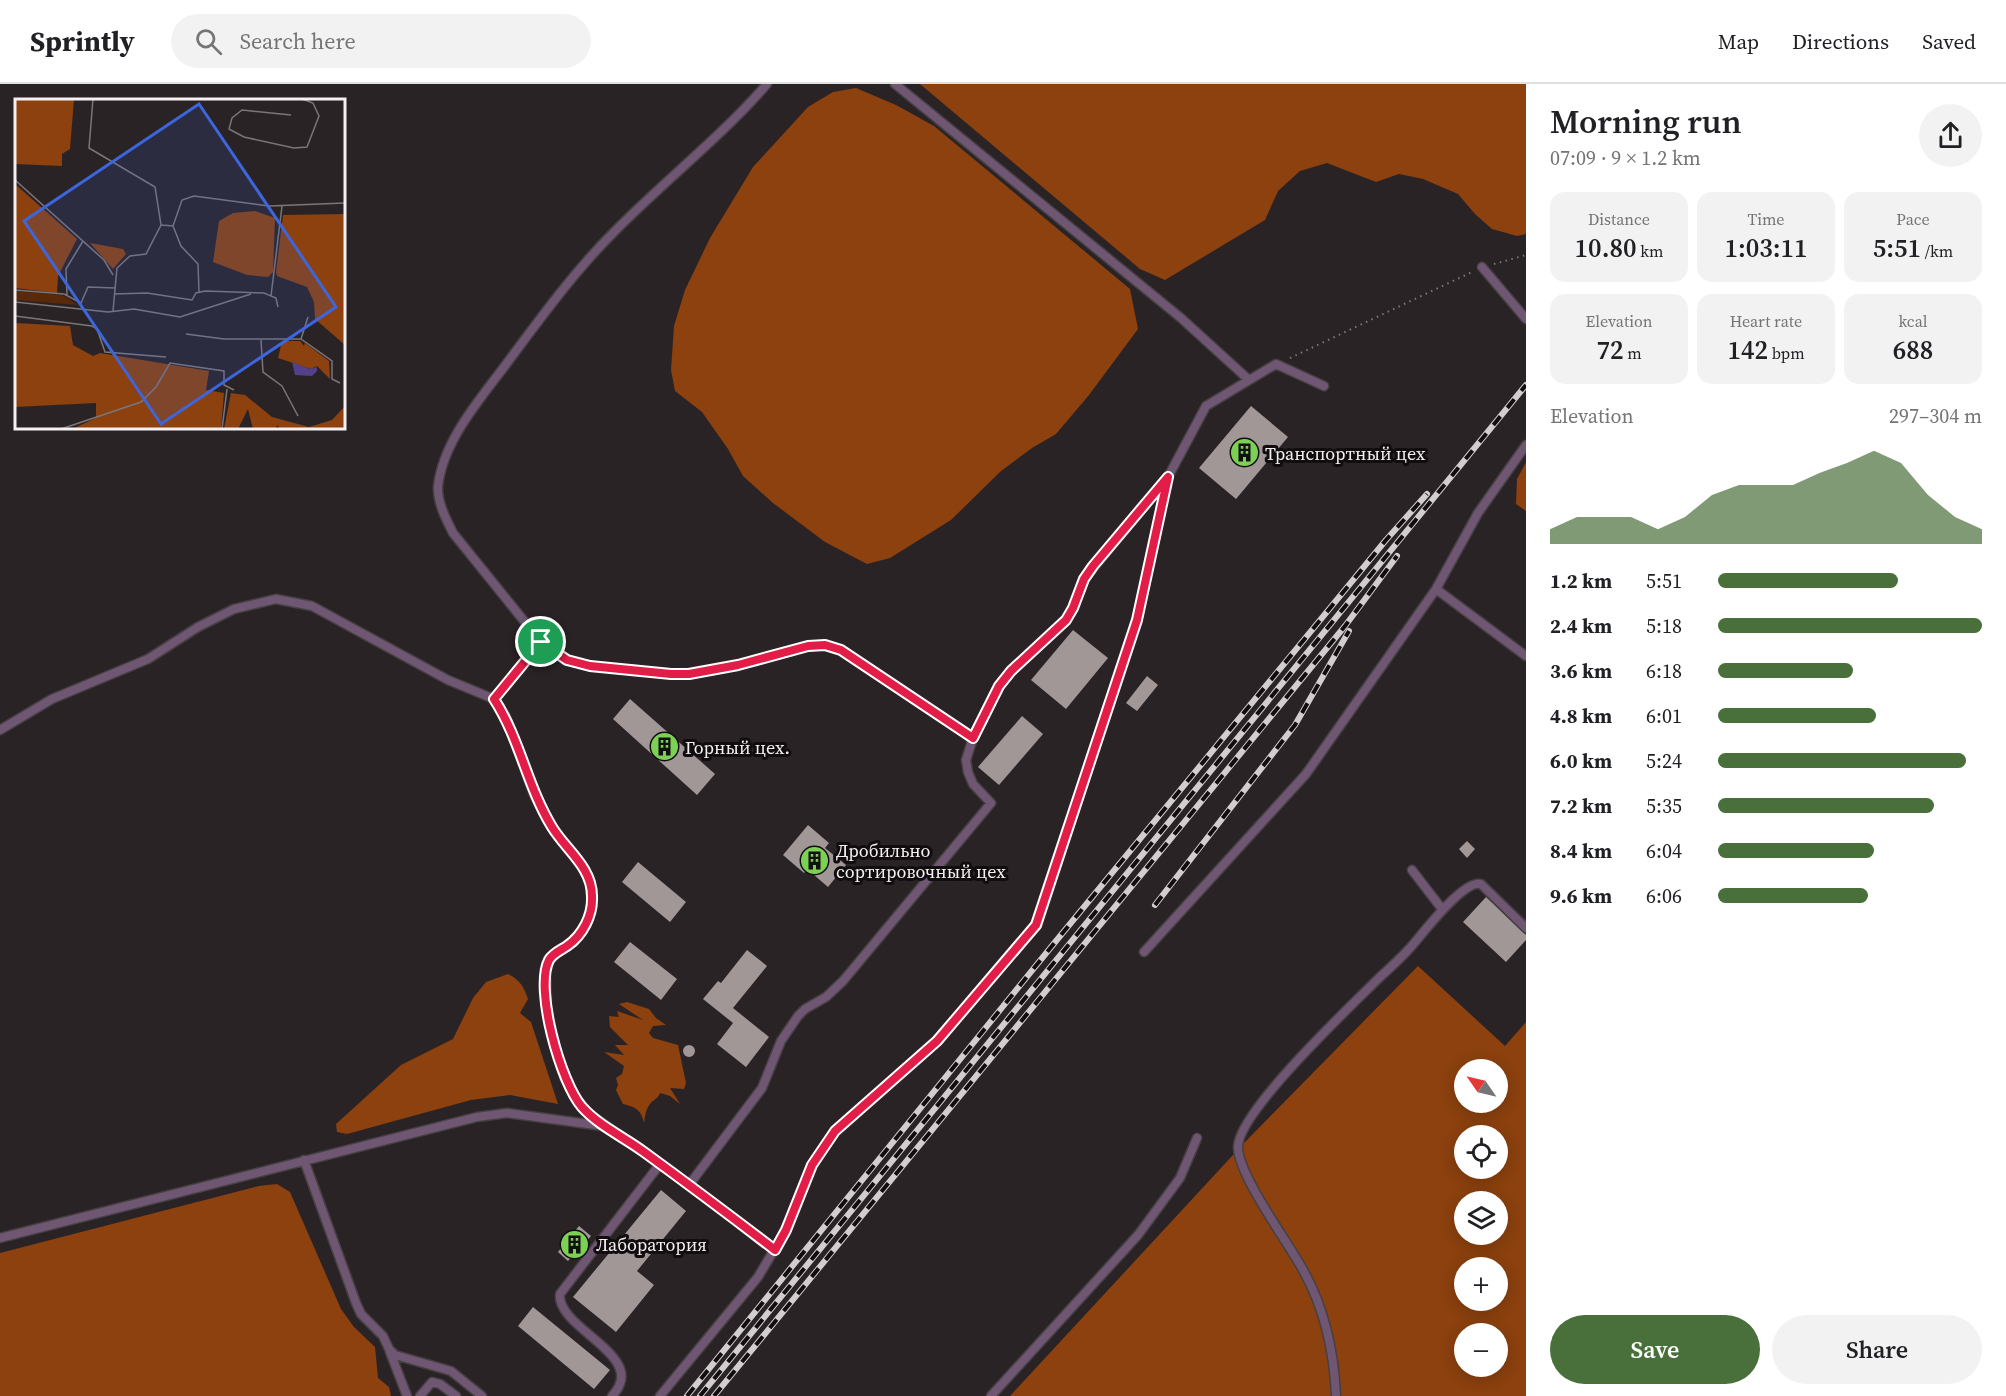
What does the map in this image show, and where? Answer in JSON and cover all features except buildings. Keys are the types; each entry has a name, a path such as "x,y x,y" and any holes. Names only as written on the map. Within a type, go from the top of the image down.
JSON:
{"lane":[{"path":"767,84 746,108 614,231 576,273 473,407 447,455 438,488 441,506 453,533 541,642 567,660 590,666 689,674 738,665 808,646 825,645 841,650 973,738"},
{"path":"895,84 1181,318 1249,380"},
{"path":"1482,267 1526,319"},
{"path":"689,1185 762,1088 781,1041 798,1016 826,997 843,981 991,803 973,784 966,760 973,738 999,686 1011,671 1066,620 1084,579 1168,477 1206,406 1276,364 1324,386"},
{"path":"1144,952 1306,774 1436,589 1478,513 1526,445"},
{"path":"660,1396 758,1277 786,1230 812,1165 835,1131 937,1041 1036,925 1137,620 1168,477"},
{"path":"1436,589 1526,656"},
{"path":"0,730 51,699 148,658 198,627 234,609 276,599 312,606 448,680 494,699 505,715 542,810 553,829 584,868 590,880 592,908 587,922 573,942 556,953 549,961 545,988 556,1050 565,1079 582,1107 775,1250"},
{"path":"494,699 541,642"},
{"path":"1412,870 1442,909"},
{"path":"1336,1396 1334,1359 1316,1295 1304,1270 1244,1172 1238,1146 1241,1136 1248,1123 1296,1062 1409,949 1442,909 1471,884 1478,883 1526,928"},
{"path":"0,1238 477,1117 507,1113 607,1127"},
{"path":"991,1396 1138,1234 1180,1178 1197,1137"},
{"path":"304,1160 349,1289 362,1314 383,1336 407,1396"},
{"path":"615,1395 622,1375 617,1363 562,1307 560,1294 660,1164"},
{"path":"389,1349 395,1356 403,1359 451,1371 482,1396"},
{"path":"420,1396 432,1382 440,1383 456,1396"}],"path":[{"path":"1276,364 1482,267 1526,255"}],"shaded area":[{"path":"920,84 1526,84 1526,234 1517,236 1492,229 1458,194 1423,179 1399,174 1376,182 1327,163 1300,171 1278,191 1265,220 1165,280 1140,269"},
{"path":"856,88 896,105 934,126 1130,289 1138,329 1089,395 1056,434 1001,471 951,520 890,558 867,564 825,542 773,503 743,476 728,449 702,412 675,391 671,370 674,326 685,290 710,238 753,167 808,107 833,92"},
{"path":"1526,462 1526,511 1516,504 1517,479"},
{"path":"1418,966 1505,1046 1526,1022 1526,1396 1010,1396 1245,1142"},
{"path":"508,974 519,981 528,999 520,1013 531,1022 558,1104 510,1095 471,1100 347,1134 337,1132 336,1124 401,1065 453,1039 473,998 486,982"},
{"path":"627,1002 649,1009 666,1025 653,1026 649,1033 653,1038 678,1045 686,1083 684,1089 670,1088 680,1104 670,1096 660,1093 651,1102 644,1123 637,1109 623,1104 616,1090 618,1085 616,1078 622,1074 624,1066 604,1052 624,1055 615,1045 628,1045 610,1027 609,1016 619,1017 617,1011 643,1020 619,1004"},
{"path":"277,1184 290,1192 341,1309 354,1327 375,1347 378,1378 389,1387 391,1396 0,1396 0,1253 259,1186"}],"railway":[{"path":"700,1396 1526,385"},
{"path":"687,1396 1056,941 1386,540 1427,494"},
{"path":"714,1396 1345,626 1397,556"},
{"path":"1155,905 1295,725 1349,631"}],"place":[{"name":"Транспортный цех","path":"1244,453"},
{"name":"Горный цех.","path":"664,747"},
{"name":"Дробильно сортировочный цех","path":"815,860"},
{"name":"Лаборатория","path":"575,1244"}],"route":[{"path":"1168,477 1137,620 1036,925 937,1041 835,1131 812,1165 786,1230 775,1250 590,1114 582,1107 565,1079 547,1009 546,973 549,961 556,953 573,942 587,922 592,908 590,880 584,868 553,829 542,810 505,715 494,699 541,642 567,660 590,666 671,674 689,674 738,665 808,646 825,645 841,650 973,738 999,686 1011,671 1066,620 1084,579 1093,566 1168,477"}]}
